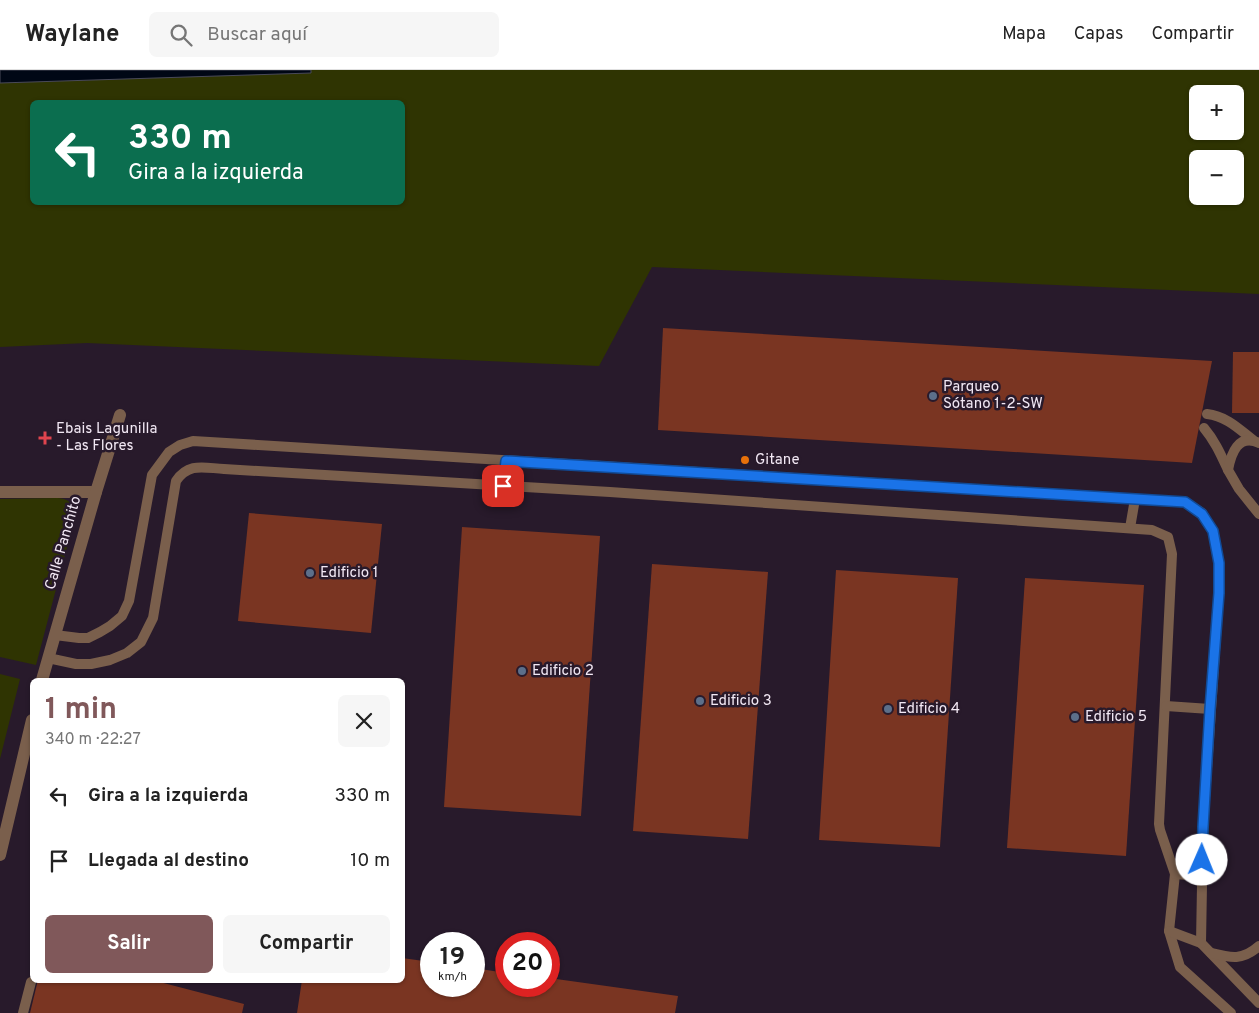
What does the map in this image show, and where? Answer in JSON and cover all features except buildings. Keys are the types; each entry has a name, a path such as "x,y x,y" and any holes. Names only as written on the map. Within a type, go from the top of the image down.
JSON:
{"street":[{"name":"Calle Panchito","path":"43,678 120,415"},
{"path":"0,492 96,492"},
{"path":"0,855 30,728"}],"lane":[{"path":"1207,414 1218,415 1228,420 1256,442"},
{"path":"1204,428 1212,437 1239,489 1259,514"},
{"path":"55,635 88,638 110,626 122,616 130,601 152,475 168,452 180,445 193,441 1185,502 1202,514 1213,531 1219,563 1219,593 1203,827 1201,943"},
{"path":"1228,470 1235,447 1245,441 1256,442"},
{"path":"503,486 506,461"},
{"path":"48,658 76,664 91,664 110,660 127,653 141,642 153,618 176,481 181,474 193,468 224,468 610,492 1152,530 1168,537 1172,554 1159,824 1175,874 1169,931 1180,967 1231,1013"},
{"path":"1130,528 1135,499"},
{"path":"1166,706 1210,709"},
{"path":"1175,874 1201,876"},
{"path":"1169,931 1201,943 1259,1003"},
{"path":"1210,952 1229,958 1238,958 1253,952 1259,946"},
{"path":"23,1013 31,983"}],"green space":[{"path":"311,70 1259,70 1259,294 652,267 599,366 87,343 0,347 0,83 311,73"},
{"path":"58,498 70,502 76,513 36,665 0,657 0,499"},
{"path":"0,674 20,679 0,759"}],"shaded area":[{"path":"0,70 311,70 311,73 0,83"}],"place":[{"name":"Parqueo Sótano 1-2-SW","path":"933,396"},
{"name":"Ebais Lagunilla - Las Flores","path":"45,438"},
{"name":"Gitane","path":"745,460"},
{"name":"Edificio 1","path":"310,573"},
{"name":"Edificio 2","path":"522,671"},
{"name":"Edificio 3","path":"700,701"},
{"name":"Edificio 4","path":"888,709"},
{"name":"Edificio 5","path":"1075,717"}],"route":[{"path":"503,486 506,461 1185,502 1202,514 1213,531 1219,563 1219,593 1210,709 1202,860"}]}
